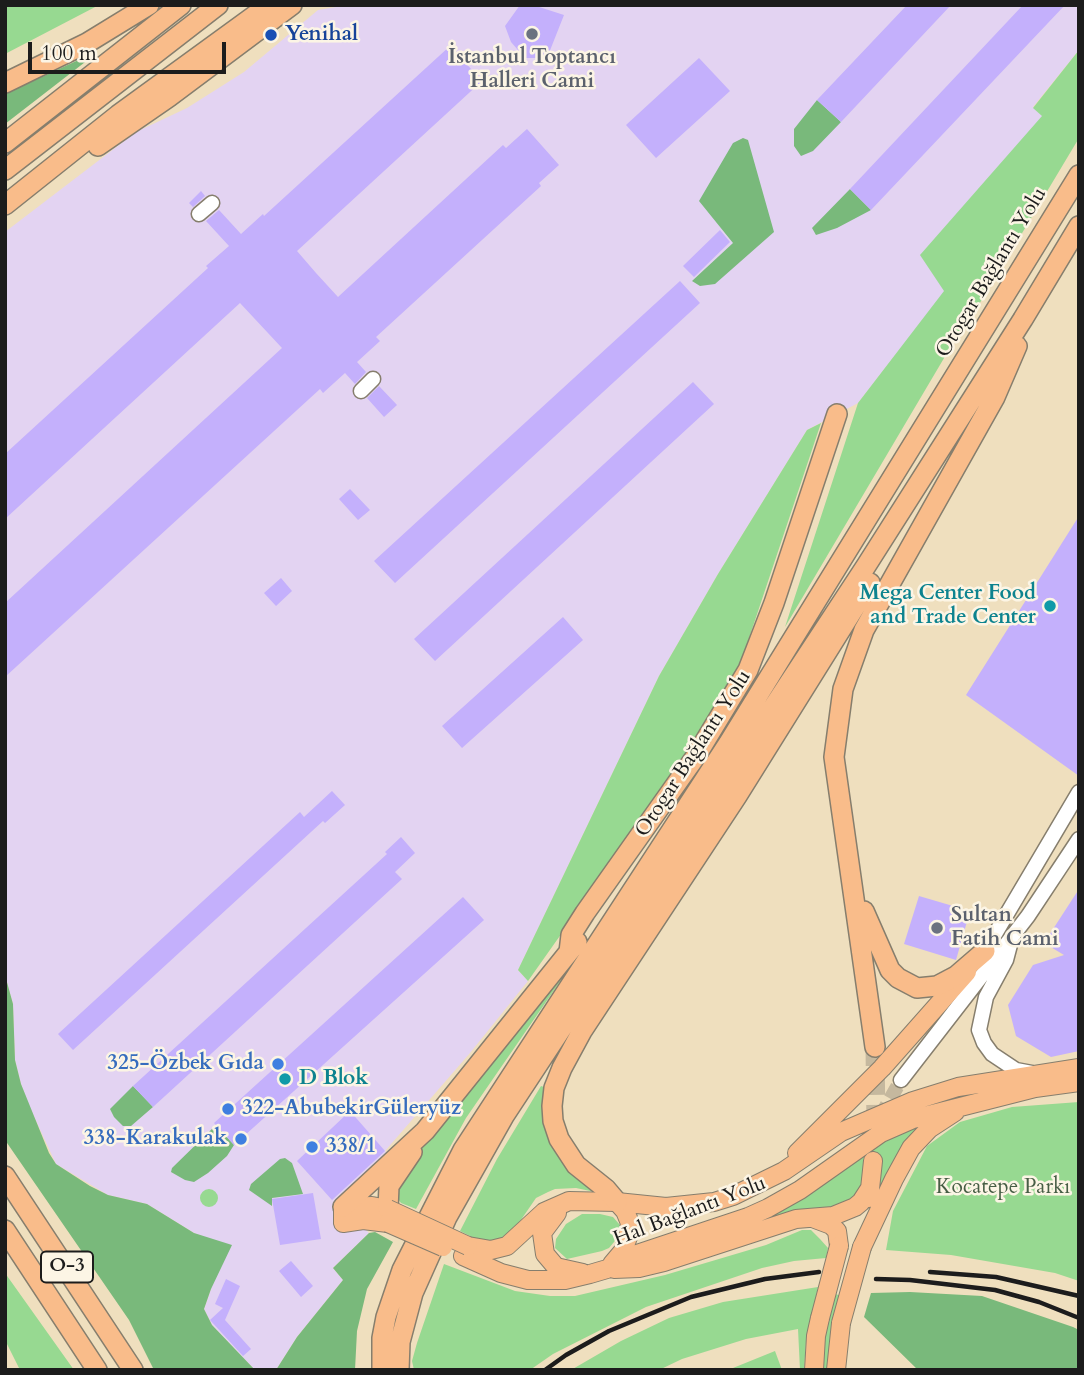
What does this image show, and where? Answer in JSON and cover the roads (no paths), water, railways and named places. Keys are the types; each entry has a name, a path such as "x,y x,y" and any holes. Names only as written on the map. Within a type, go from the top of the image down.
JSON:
{"highway":[{"path":"5,83 87,43 149,5"},
{"path":"5,144 181,5"},
{"path":"5,170 218,5"},
{"path":"5,205 139,99 269,5"},
{"path":"44,174 115,135 292,5"},
{"name":"Otogar Bağlantı Yolu","path":"382,1370 382,1338 393,1295 413,1245 478,1125 728,744 1079,175"},
{"name":"Otogar Bağlantı Yolu","path":"399,1370 400,1342 412,1293 447,1217 504,1115 859,577 1079,226"},
{"path":"875,1047 834,757 843,689 864,630 995,397 1016,350 1023,319"},
{"path":"569,952 571,935 584,914 696,756 748,670 774,603 837,414"},
{"path":"617,1202 606,1189 576,1165 559,1139 553,1121 552,1106 554,1088 562,1068 582,1031 737,796 848,619 930,481 946,441"},
{"path":"388,1216 389,1186 425,1131 569,952 701,770 728,744"},
{"path":"852,870 865,914 881,953 890,970 906,984 917,988 937,986 956,976 985,951"},
{"path":"343,1207 391,1159 425,1131"},
{"name":"O-3","path":"5,1176 133,1370"},
{"name":"O-3","path":"5,1230 97,1370"}],"main road":[{"path":"762,1182 819,1132 882,1068 985,951"},
{"name":"Hal Bağlantı Yolu","path":"617,1202 666,1207 693,1206 733,1196 804,1159 841,1132 882,1113 958,1087 1079,1068"},
{"name":"Hal Bağlantı Yolu","path":"388,1216 466,1251 501,1273 528,1280 565,1280 599,1272 637,1254 748,1217 800,1190 881,1133 929,1114 1035,1088 1079,1082"},
{"path":"862,1247 911,1148 929,1129 971,1103"},
{"path":"836,1370 841,1323 862,1247 873,1161"},
{"path":"599,1272 623,1251 630,1223 617,1202 569,1200 542,1233 545,1254 556,1267 599,1272 639,1268 805,1218 833,1216 862,1202 870,1188"},
{"name":"Hal Bağlantı Yolu","path":"466,1251 491,1251 507,1246 544,1212 569,1200"},
{"path":"343,1207 343,1223 388,1216"},
{"path":"805,1218 823,1221 831,1225 839,1235 839,1246 816,1336 814,1370"}],"street":[{"path":"199,214 212,202"},
{"path":"361,391 373,379"},
{"path":"985,951 1079,792"},
{"path":"901,1080 1012,936 1079,839"},
{"path":"1012,936 1006,960 986,997 979,1030 984,1044 1002,1062 1016,1070 1035,1074"}],"tunnel":[{"path":"875,1047 876,1125"},
{"path":"880,1117 901,1080"}],"railway":[{"path":"545,1370 609,1331 691,1297 765,1279 819,1272"},
{"path":"930,1272 996,1277 1079,1296"},
{"path":"876,1279 910,1280 995,1290 1039,1302 1079,1318"}],"place":[{"name":"İstanbul Toptancı Halleri Cami","path":"532,34"},
{"name":"Yenihal","path":"271,35"},
{"name":"Mega Center Food and Trade Center","path":"1050,606"},
{"name":"Sultan Fatih Cami","path":"937,928"},
{"name":"325-Özbek Gıda","path":"278,1064"},
{"name":"D Blok","path":"285,1079"},
{"name":"322-AbubekirGüleryüz","path":"228,1109"},
{"name":"338-Karakulak","path":"241,1139"},
{"name":"338/1","path":"312,1147"}],"park label":[{"name":"Kocatepe Parkı","path":"1003,1188"}]}
